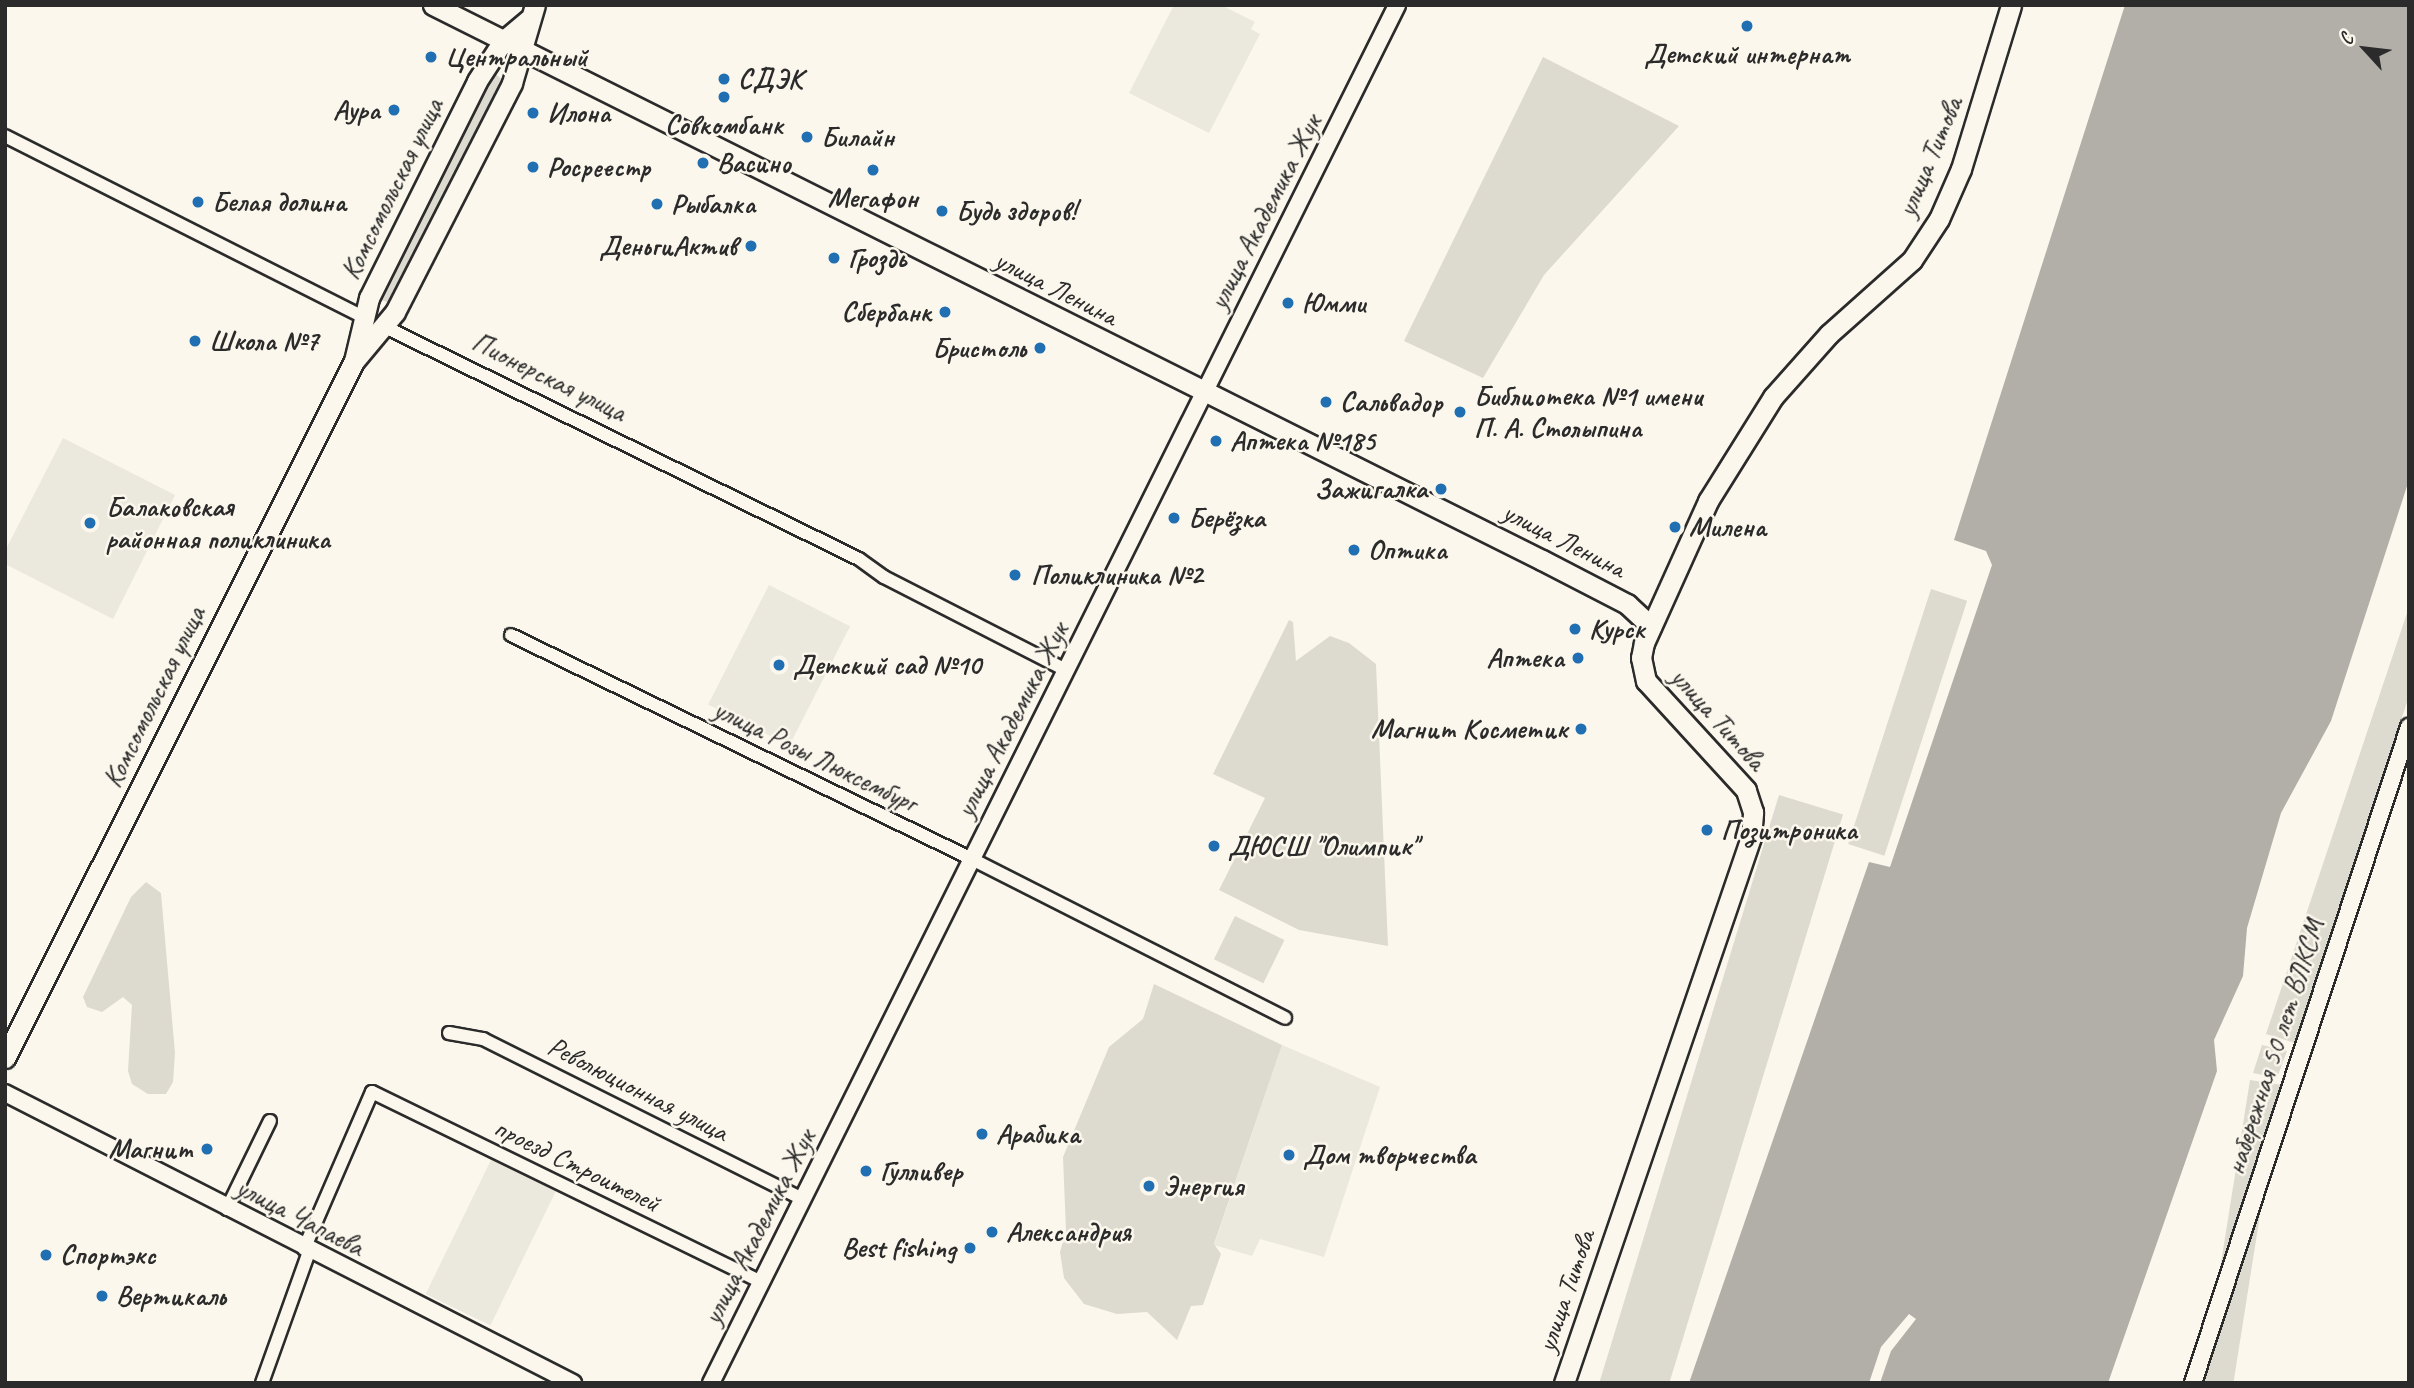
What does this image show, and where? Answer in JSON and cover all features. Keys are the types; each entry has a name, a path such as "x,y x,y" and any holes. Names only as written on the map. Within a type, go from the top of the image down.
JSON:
{"main road":[{"name":"улица Ленина","path":"433,5 1204,394 1608,593 1651,626"},
{"name":"улица Титова","path":"1563,1383 1751,837 1753,812 1746,790 1646,681 1641,658 1651,626 1708,501 1773,397 1829,334 1912,260 1938,219 1961,169 2011,5"},
{"name":"Комсомольская улица","path":"5,1058 354,361 363,317 477,81 503,41 531,13"},
{"name":"Комсомольская улица","path":"354,361 385,327 512,83 523,51 531,13"},
{"name":"Пионерская улица","path":"363,317 385,327"}],"street":[{"name":"улица Академика Жук","path":"710,1383 1397,5"},
{"name":"Пионерская улица","path":"5,136 363,317"},
{"name":"Пионерская улица","path":"385,327 859,559 884,577 1066,670"},
{"name":"улица Розы Люксембург","path":"511,635 972,859 1285,1018"},
{"name":"набережная 50 лет ВЛКСМ","path":"2193,1383 2409,727"},
{"name":"Революционная улица","path":"449,1033 483,1039 802,1199"},
{"name":"проезд Строителей","path":"306,1250 372,1092 761,1282"},
{"name":"улица Чапаева","path":"5,1093 306,1250 573,1383"},
{"path":"227,1209 270,1121"},
{"path":"262,1383 306,1250"}],"shaded area":[{"path":"1174,5 1221,5 1255,22 1251,29 1260,34 1209,133 1129,93"},
{"path":"2125,5 2409,5 2409,480 2331,721 2281,813 2247,928 2243,976 2214,1040 2217,1071 2108,1383 1880,1383 1891,1351 1916,1319 1909,1314 1881,1347 1869,1383 1689,1383 1869,862 1890,867 1992,565 1986,551 1954,540"},
{"path":"1543,57 1679,126 1544,275 1483,378 1404,341"},
{"path":"492,71 505,82 389,303 377,298"},
{"name":"Балаковская районная поликлиника","path":"63,438 175,495 113,619 5,564 5,551"},
{"name":"Детский сад №10","path":"769,585 850,626 789,746 708,704"},
{"path":"1931,589 1967,601 1884,856 1848,844"},
{"path":"2409,607 2409,696 2295,1043 2266,1034"},
{"path":"1289,620 1293,622 1296,661 1330,636 1349,643 1376,664 1388,946 1299,930 1219,890 1265,798 1213,774"},
{"path":"1779,795 1843,815 1669,1383 1599,1383"},
{"path":"146,882 161,893 175,1053 173,1082 166,1094 148,1094 132,1084 128,1071 132,1005 123,997 102,1012 87,1007 83,997 131,897"},
{"path":"1235,916 1284,940 1263,983 1214,959"},
{"name":"Энергия","path":"1154,984 1282,1045 1214,1244 1221,1254 1203,1305 1191,1306 1177,1340 1147,1312 1117,1314 1084,1304 1064,1278 1060,1252 1066,1231 1063,1157 1109,1047 1143,1019"},
{"path":"1282,1045 1380,1087 1324,1257 1260,1239 1252,1256 1214,1245"},
{"path":"2262,1045 2287,1051 2277,1078 2253,1073"},
{"path":"2250,1080 2281,1085 2233,1383 2202,1383"},
{"path":"491,1160 556,1192 490,1325 426,1294"}],"place":[{"name":"Детский интернат","path":"1747,26"},
{"name":"Центральный","path":"431,57"},
{"name":"СДЭК","path":"724,79"},
{"name":"Совкомбанк","path":"724,97"},
{"name":"Аура","path":"394,110"},
{"name":"Илона","path":"533,113"},
{"name":"Билайн","path":"807,137"},
{"name":"Васино","path":"703,163"},
{"name":"Росреестр","path":"533,167"},
{"name":"Мегафон","path":"873,170"},
{"name":"Белая долина","path":"198,202"},
{"name":"Рыбалка","path":"657,204"},
{"name":"Будь здоров!","path":"942,211"},
{"name":"ДеньгиАктив","path":"751,246"},
{"name":"Гроздь","path":"834,258"},
{"name":"Юмми","path":"1288,303"},
{"name":"Сбербанк","path":"945,312"},
{"name":"Школа №7","path":"195,341"},
{"name":"Бристоль","path":"1040,348"},
{"name":"Сальвадор","path":"1326,402"},
{"name":"Библиотека №1 имени П. А. Столыпина","path":"1460,412"},
{"name":"Аптека №185","path":"1216,441"},
{"name":"Зажигалка","path":"1441,489"},
{"name":"Берёзка","path":"1174,518"},
{"name":"Балаковская районная поликлиника","path":"90,523"},
{"name":"Милена","path":"1675,527"},
{"name":"Оптика","path":"1354,550"},
{"name":"Поликлиника №2","path":"1015,575"},
{"name":"Курск","path":"1575,629"},
{"name":"Аптека","path":"1578,658"},
{"name":"Детский сад №10","path":"779,665"},
{"name":"Магнит Косметик","path":"1581,729"},
{"name":"Позитроника","path":"1707,830"},
{"name":"ДЮСШ \"Олимпик\"","path":"1214,846"},
{"name":"Арабика","path":"982,1134"},
{"name":"Магнит","path":"207,1149"},
{"name":"Дом творчества","path":"1289,1155"},
{"name":"Гулливер","path":"866,1171"},
{"name":"Энергия","path":"1149,1186"},
{"name":"Александрия","path":"992,1232"},
{"name":"Best fishing","path":"970,1248"},
{"name":"Спортэкс","path":"46,1255"},
{"name":"Вертикаль","path":"102,1296"}]}
